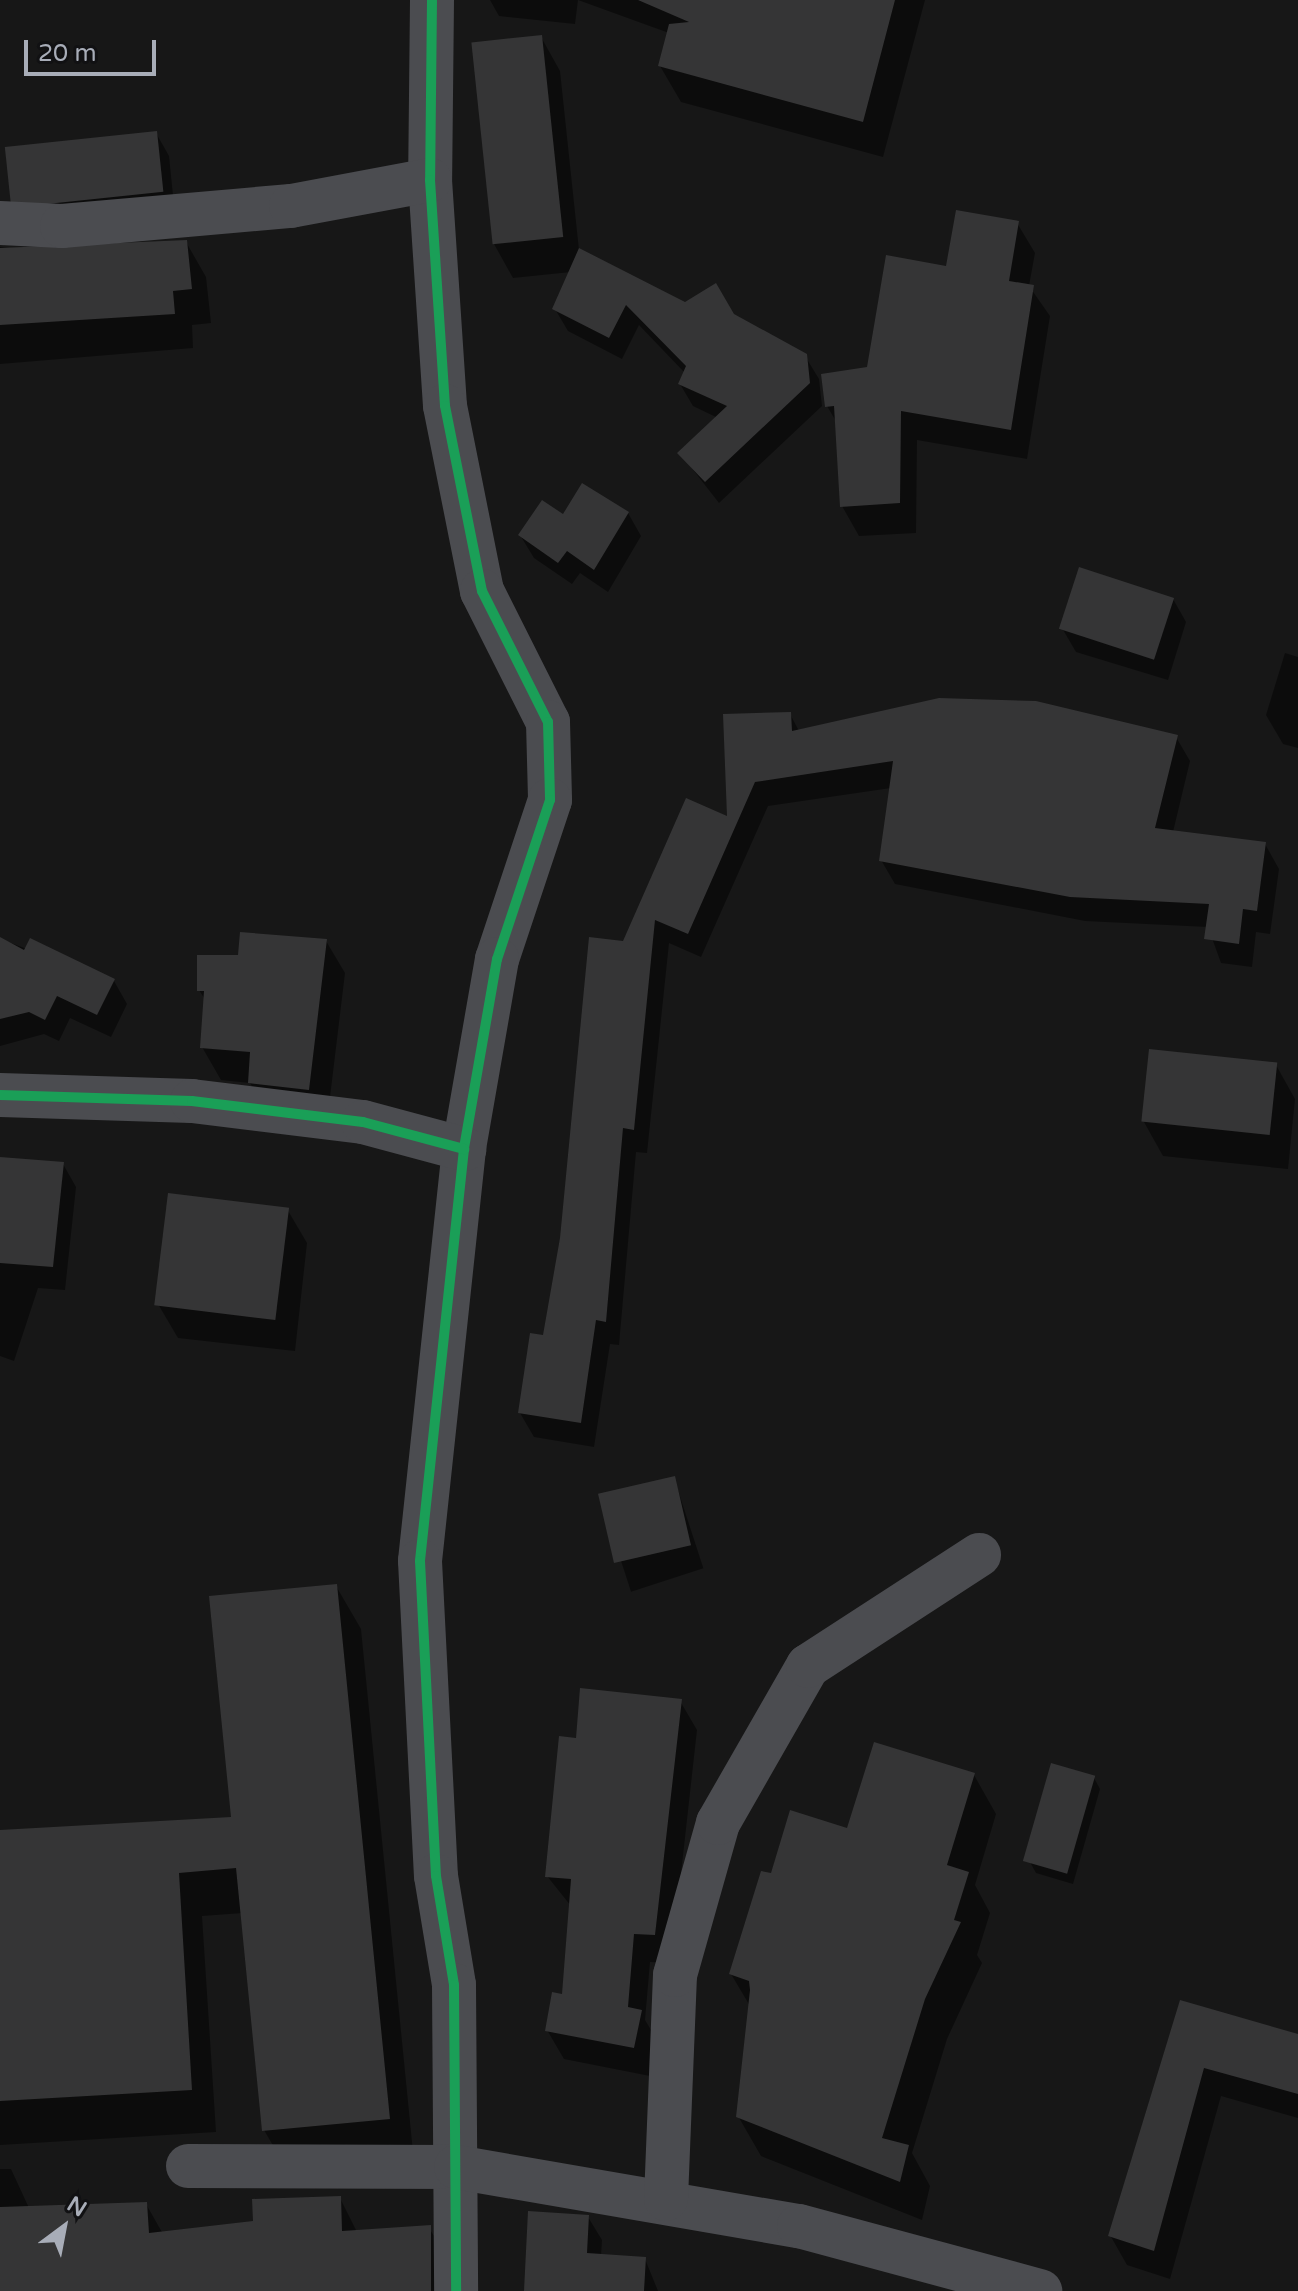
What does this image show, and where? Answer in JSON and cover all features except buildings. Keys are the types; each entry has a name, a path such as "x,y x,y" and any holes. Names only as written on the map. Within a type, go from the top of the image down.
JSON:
{"street":[{"path":"432,0 430,180 445,406 464,515 482,591 548,722 550,800 497,959 464,1149 420,1561 436,1876 454,1985 456,2291"},
{"path":"0,223 62,226 291,206 430,180"},
{"path":"0,1095 192,1101 363,1122 464,1149"},
{"path":"666,2199 675,1975 718,1823 808,1666 979,1555"},
{"path":"188,2166 456,2167 666,2199 799,2226 1040,2291"}],"cycle path":[{"path":"432,0 430,180 445,406 482,591 548,722 550,800 497,959 464,1149 420,1561 436,1876 454,1985 456,2291"},
{"path":"0,1095 192,1101 363,1122 464,1149"}]}
